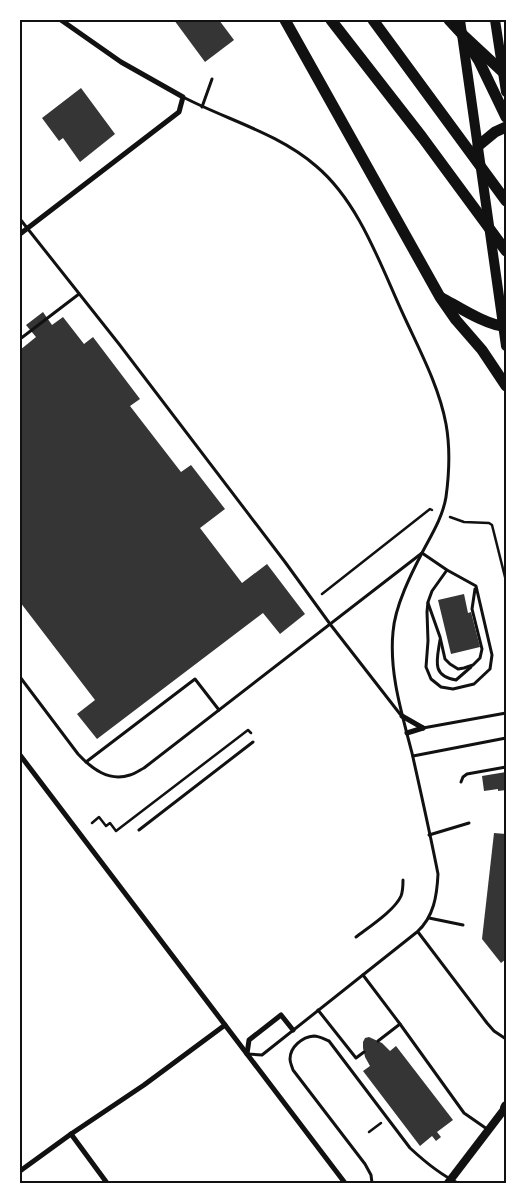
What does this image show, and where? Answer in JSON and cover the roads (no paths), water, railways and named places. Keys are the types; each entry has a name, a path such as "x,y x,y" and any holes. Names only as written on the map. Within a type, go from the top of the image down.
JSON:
{"highway":[{"path":"285,20 440,297 456,320 482,350 506,386"},
{"path":"331,20 422,137 506,251"},
{"path":"373,20 506,201"},
{"path":"448,20 505,74"},
{"path":"462,34 479,61 506,117"},
{"path":"478,146 495,132 506,127"},
{"path":"440,297 489,322 505,327"}],"main road":[{"path":"460,20 505,327 506,346"},
{"path":"495,20 505,74 506,92"}],"street":[{"path":"20,234 179,112 183,97 121,62 61,20"},
{"path":"402,716 423,728"},
{"path":"407,733 423,728"},
{"path":"20,755 345,1183"},
{"path":"248,1054 249,1040 281,1015 293,1030"},
{"path":"20,1171 144,1085 225,1025"},
{"path":"452,1182 506,1107"},
{"path":"71,1134 107,1183"}],"lane":[{"path":"202,107 212,79"},
{"path":"183,97 285,144 309,160 338,187 366,233 431,376 447,425 448,469 446,498 440,516 404,593 393,630 392,647 402,716 413,756 438,874 437,891 429,918 418,932 262,1055 248,1054"},
{"path":"20,219 119,344 330,624 402,716"},
{"path":"20,338 79,294"},
{"path":"422,553 476,586 492,655 490,669 474,684 453,689 441,687 431,679 426,667 428,602 432,591 447,570"},
{"path":"20,677 86,762 94,769 110,777 130,776 144,768 422,553"},
{"path":"440,637 437,664 439,671 444,676 456,680 480,658 482,649 472,608 476,586"},
{"path":"428,602 445,659 458,669 473,665"},
{"path":"86,762 195,679 219,710"},
{"path":"423,728 506,713"},
{"path":"413,756 506,738"},
{"path":"139,830 252,742"},
{"path":"461,782 467,774 506,766"},
{"path":"430,835 468,823"},
{"path":"356,937 396,904 401,896 403,880"},
{"path":"429,918 463,925"},
{"path":"418,932 487,1023 494,1031 506,1038"},
{"path":"363,975 464,1113 488,1130"},
{"path":"318,1010 356,1058 364,1052"},
{"path":"378,1041 400,1024"},
{"path":"372,1183 372,1175 365,1164 293,1070 290,1052 303,1039 313,1036 329,1041 410,1148 452,1182"}]}
